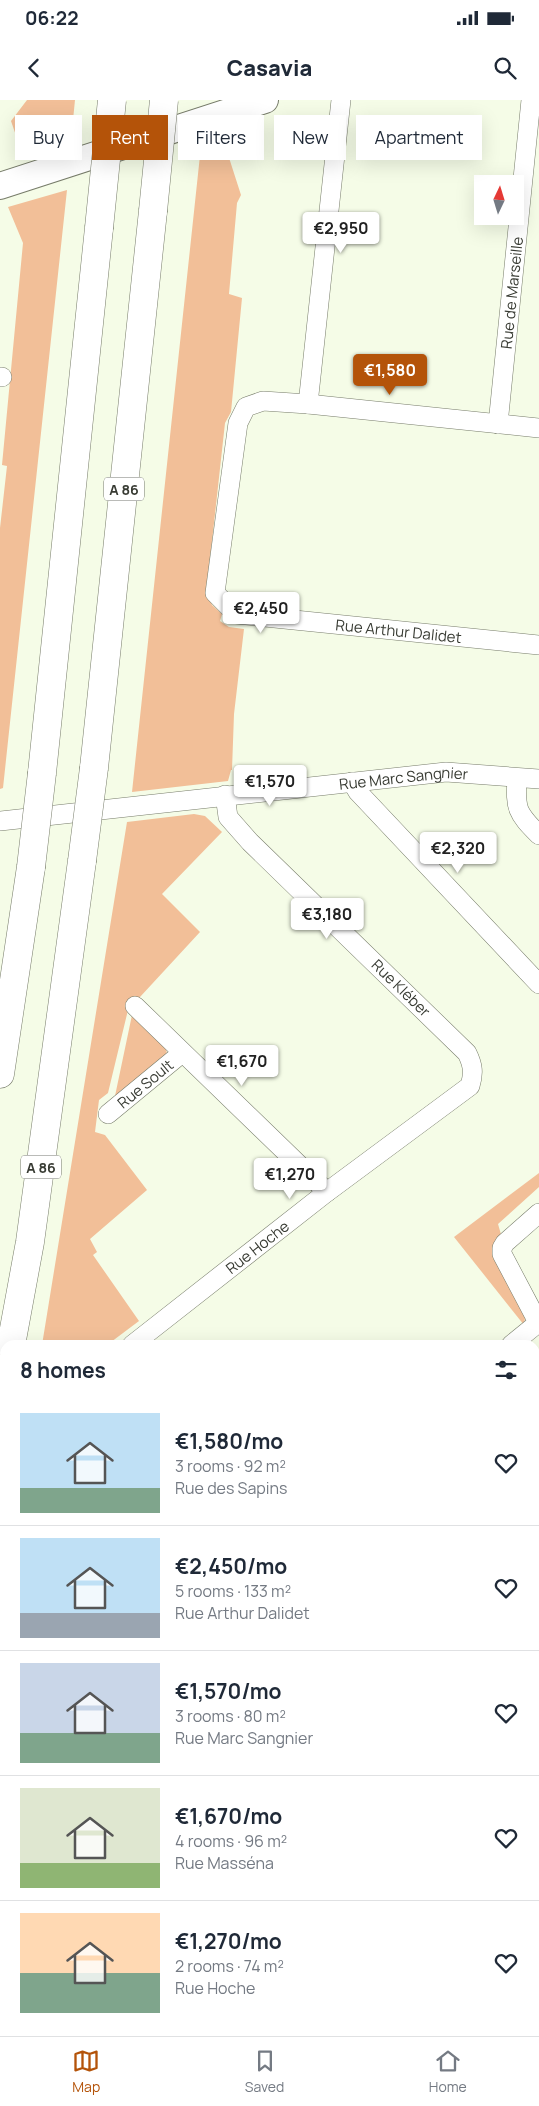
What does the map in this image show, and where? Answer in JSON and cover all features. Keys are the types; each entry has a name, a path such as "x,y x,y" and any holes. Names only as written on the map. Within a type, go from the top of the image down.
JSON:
{"highway":[{"path":"0,1074 31,867 42,773 112,100"},
{"name":"A 86","path":"12,1340 30,1242 94,768 164,100"}],"main road":[{"path":"0,186 265,100"}],"street":[{"path":"341,100 308,404 539,428"},
{"name":"Rue de Marseille","path":"498,424 531,100"},
{"name":"Rue Arthur Dalidet","path":"308,404 263,401 246,407 238,423 215,593 236,614 539,645"},
{"name":"Rue Marc Sangnier","path":"0,821 446,772 539,779"},
{"path":"517,778 516,802 521,817 539,835"},
{"path":"352,782 358,792 539,984"},
{"name":"Rue Kléber","path":"225,795 228,817 250,842 468,1053 473,1065 473,1075"},
{"path":"135,1006 327,1192"},
{"name":"Rue Soult","path":"108,1114 182,1053"},
{"name":"Rue Hoche","path":"138,1340 327,1192 470,1086 473,1075"},
{"path":"518,1340 539,1324 506,1263 502,1254 502,1248 539,1212"}],"shaded area":[{"path":"27,100 75,100 74,115 16,115"},
{"path":"15,116 15,133 11,121"},
{"path":"200,160 230,160 241,195 237,203 229,294 242,298 231,412 225,423 207,587 212,605 222,614 220,621 229,627 244,629 234,714 232,770 228,781 132,792"},
{"path":"67,190 3,788 0,789 0,528 7,466 2,465 23,243 8,207"},
{"path":"194,814 205,816 222,832 162,894 200,932 128,1010 108,1093 99,1100 95,1132 105,1135 147,1190 90,1239 97,1252 93,1255 139,1321 114,1340 43,1340 127,822"},
{"path":"132,1015 166,1048 167,1055 115,1096"},
{"path":"539,1173 539,1187 498,1224 525,1318 524,1325 454,1237"}]}
